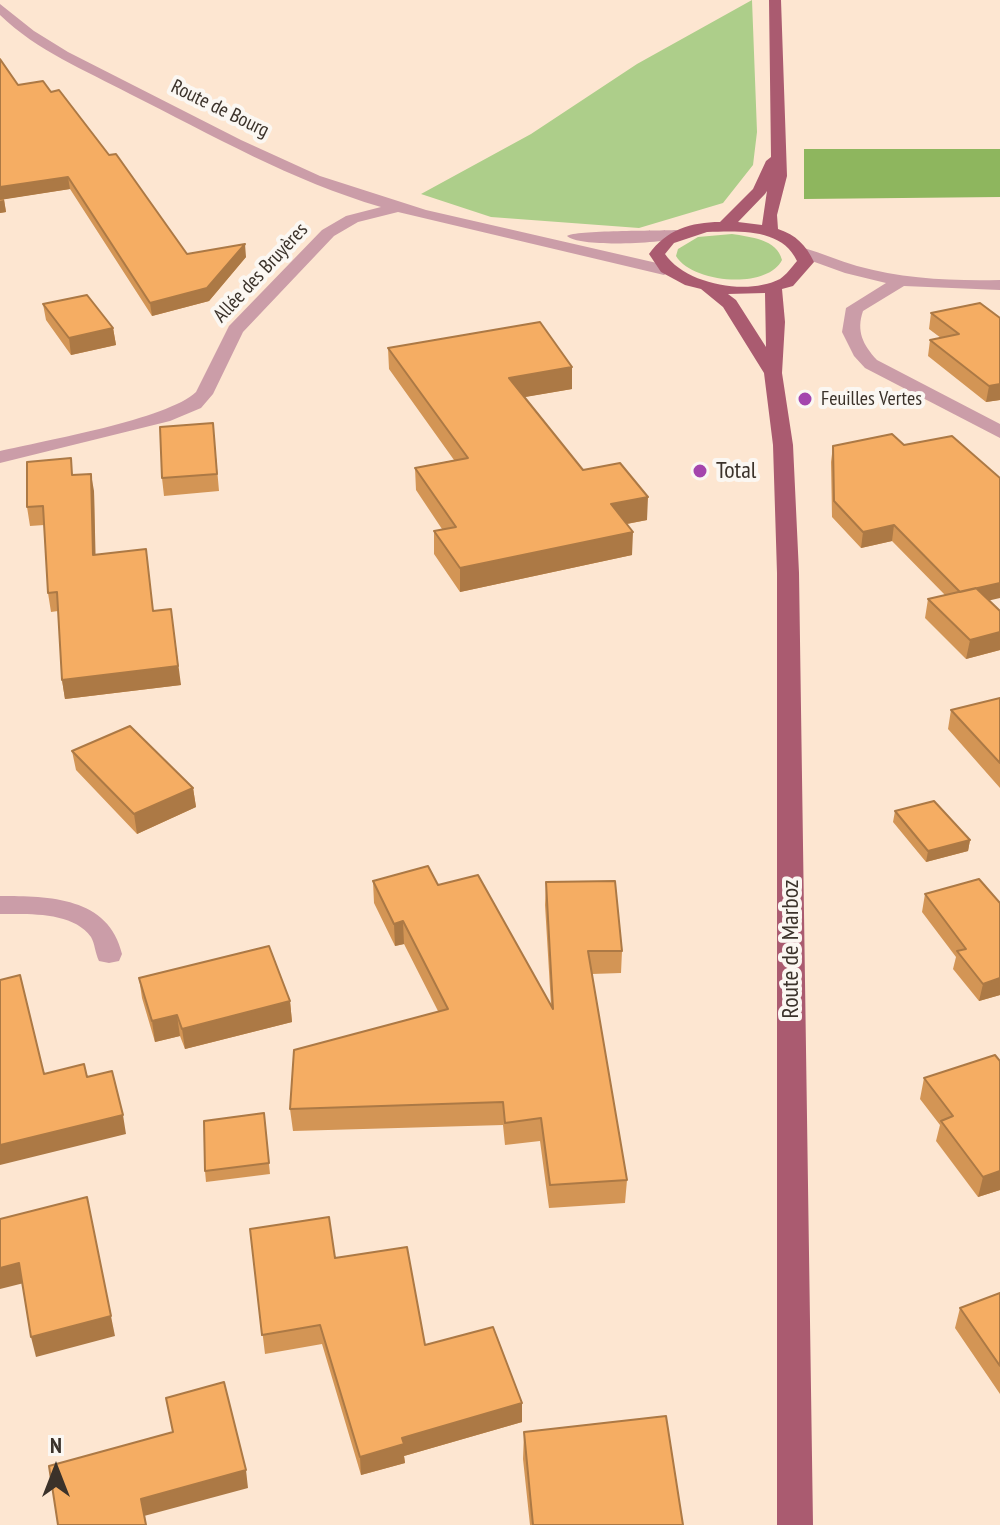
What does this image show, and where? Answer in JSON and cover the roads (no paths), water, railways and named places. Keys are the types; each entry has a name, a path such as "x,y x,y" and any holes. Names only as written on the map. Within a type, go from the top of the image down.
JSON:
{"main road":[{"path":"770,233 769,215 779,176 775,0"},
{"path":"724,227 760,191 778,148"},
{"path":"724,227 770,233 796,245 804,253 806,262 793,279 773,286 753,290 709,288 675,277 664,270 657,260 657,251 676,235 724,227"},
{"name":"Route de Marboz","path":"773,286 776,322 773,373 783,445 788,573 795,1525"},
{"name":"Route de Marboz","path":"709,288 737,313 773,373"}],"street":[{"name":"Route de Bourg","path":"0,8 25,31 106,76 288,167 341,189 437,217 664,270"},
{"path":"0,35 25,31"},
{"name":"Allée des Bruyères","path":"0,457 163,417 194,404 204,394 235,330 328,233 352,219 401,207"},
{"name":"Route de Bourg","path":"437,217 575,236 628,238 676,235"},
{"path":"804,253 856,271 902,280 946,285 1000,285"},
{"path":"793,279 832,270 856,271"},
{"path":"902,280 855,308 851,331 859,353 871,364 1000,432"},
{"path":"0,905 58,909 86,919 104,935 109,954"}],"place":[{"name":"Feuilles Vertes","path":"805,399"},
{"name":"Total","path":"700,471"}]}
